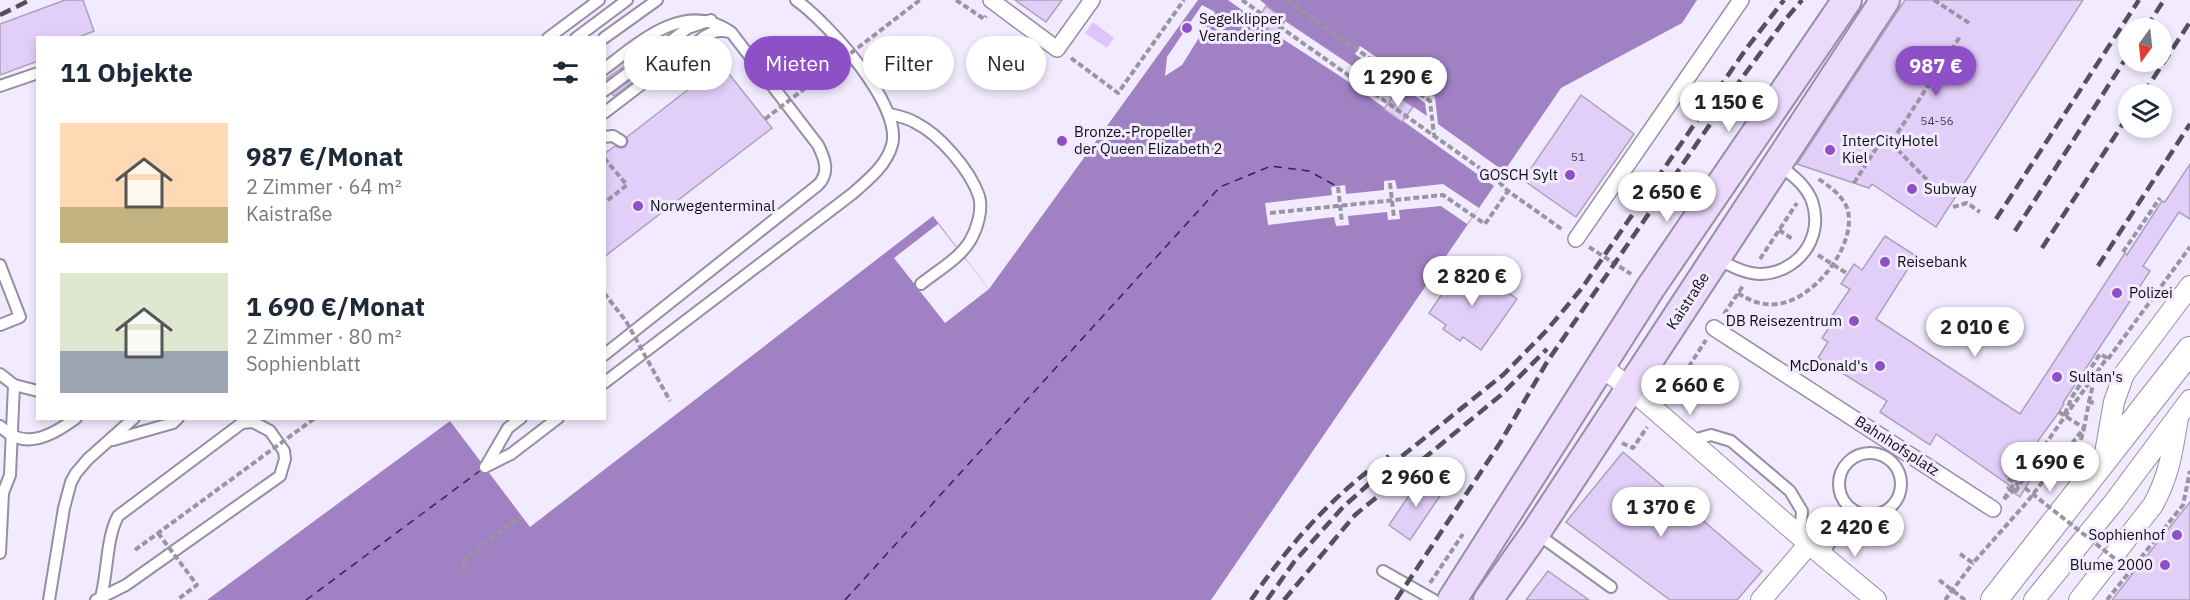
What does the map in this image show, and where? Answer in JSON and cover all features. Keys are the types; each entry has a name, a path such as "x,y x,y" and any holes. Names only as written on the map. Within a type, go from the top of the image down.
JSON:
{"main road":[{"path":"1452,600 1651,287 1847,0"},
{"name":"Kaistraße","path":"1488,600 1536,532 1885,0"}],"street":[{"path":"991,0 1058,49 1092,0"},
{"path":"1576,239 1741,0"},
{"path":"2103,461 2113,405 2124,374 2190,286"},
{"name":"Bahnhofsplatz","path":"1714,328 1998,504"},
{"path":"1994,600 2190,350"},
{"path":"1602,367 1658,412 1876,600"},
{"path":"2083,595 2161,492 2168,474 2184,407"},
{"path":"2034,600 2114,502 2184,407"},
{"path":"1761,600 1810,545"}],"lane":[{"path":"551,36 599,0"},
{"path":"579,36 627,0"},
{"path":"606,37 657,0"},
{"path":"606,381 852,194 875,173 886,159 894,130 890,114 869,79 839,41 796,0"},
{"path":"606,68 668,21 697,16 713,19 730,32 818,145 825,165 823,180 606,353"},
{"path":"606,90 688,28 713,19"},
{"path":"606,111 712,31 730,32"},
{"path":"0,86 36,74"},
{"path":"890,114 915,122 936,136 961,165 979,198 977,224 970,240 961,253 921,284"},
{"path":"606,136 617,137 621,141"},
{"path":"1716,258 1752,273 1779,270 1798,259 1807,248 1814,234 1815,218 1812,201 1798,179 1778,165"},
{"path":"0,265 20,317 0,325"},
{"path":"0,374 14,385 36,390"},
{"path":"0,553 2,489 10,475 14,385"},
{"path":"0,426 11,436 38,439 52,434 73,420"},
{"path":"49,600 64,508 71,482 88,459 132,420"},
{"path":"110,441 173,423 176,420"},
{"path":"518,420 508,428 485,467 511,454 555,420"},
{"path":"244,421 262,425 270,431 284,451 285,459 280,476 126,585 99,599 106,579 112,532 118,516 244,421"},
{"path":"1690,441 1711,435 1731,441 1790,491 1802,511 1810,545 1852,509"},
{"name":"Bahnhofsplatz","path":"1867,453 1886,458 1896,468 1901,481 1896,501 1880,513 1865,514 1852,509 1844,499 1839,486 1844,467 1854,458 1867,453"},
{"path":"1536,532 1611,587"},
{"path":"1383,571 1434,600"}],"path":[{"path":"765,119 920,0"},
{"path":"956,0 984,19"},
{"path":"1074,61 1118,93 1184,0"},
{"path":"1242,0 1576,239 1630,273"},
{"path":"1287,0 1430,100 1434,136"},
{"path":"1934,0 1969,23"},
{"path":"1891,143 1961,34"},
{"path":"1854,183 1879,144 1891,143"},
{"path":"1891,143 1937,190 1948,196"},
{"path":"606,160 627,185 606,201"},
{"path":"1620,442 1633,448 1714,328 1738,293 1752,273 1814,176 1836,191 1848,211 1849,221 1845,237 1832,264 1812,287 1787,302 1778,304 1761,304 1738,293"},
{"path":"1390,183 1394,218"},
{"path":"1338,187 1342,223"},
{"path":"1270,213 1443,195 1485,224 1508,191"},
{"path":"2123,252 2160,198"},
{"path":"1953,207 1967,203 1980,212"},
{"path":"2010,489 2019,484 2064,416 2078,401 2107,358 2190,247"},
{"path":"1827,260 1848,274"},
{"path":"606,295 626,321 670,401"},
{"path":"2064,416 2072,397 2098,353 2116,362"},
{"path":"2078,451 2095,375"},
{"path":"2089,402 2113,405"},
{"path":"2059,412 2084,428"},
{"path":"135,550 312,420"},
{"path":"1945,600 2027,502 2084,428"},
{"path":"1998,504 2013,485 2016,479 2021,472 2013,466 2006,477 2012,481 2019,484"},
{"path":"2025,475 2013,467 2007,476 2133,573"},
{"path":"466,569 461,562 521,516"},
{"path":"2005,518 2019,528"},
{"path":"158,533 197,585 177,600"},
{"path":"1960,554 1973,564"},
{"path":"1939,580 1965,600"}],"shaded area":[{"path":"1198,0 1697,0 1682,23 1561,88 1211,600 207,600 450,421 530,527 933,216 989,289"},
{"path":"1093,22 1114,38 1107,48 1085,33"}],"pier":[{"path":"1228,0 1260,0 1285,21 1427,116 1425,103 1355,54 1360,46 1435,97 1438,124 1505,172 1494,186 1340,76"},
{"path":"1202,5 1215,12 1182,65 1165,76 1167,57"},
{"path":"1395,180 1397,189 1443,184 1479,208 1467,224 1441,206 1399,210 1400,219 1388,220 1387,212 1348,216 1349,225 1336,226 1334,217 1268,225 1265,203 1332,195 1331,187 1345,185 1346,194 1384,190 1384,181"},
{"path":"938,224 989,289 945,323 894,258"}],"building":[{"path":"65,0 83,0 94,31 82,36 36,36 36,62 0,75 0,24"},
{"path":"1015,0 1062,0 1046,22"},
{"path":"1905,0 2083,0 1936,227 1872,184 1869,188 1797,164"},
{"path":"1266,6 1286,20 1275,34 1256,21"},
{"path":"624,62 624,66 606,80 606,75"},
{"name":"Norwegenterminal","path":"732,78 772,128 606,255 606,153 615,146 625,147 628,142 627,137 688,90 732,90"},
{"path":"624,85 624,88 614,96 612,94"},
{"path":"1394,94 1413,107 1402,122 1384,109"},
{"path":"1581,95 1634,134 1576,217 1523,180"},
{"path":"2190,164 2190,219 2179,212 2143,266 2150,271 2059,412 2030,452 2032,454 2022,468 2033,475 2020,497 2007,488 2009,485 1936,434 1930,445 1880,412 1887,401 1818,358 1828,342 1822,338 1830,326 1827,323 1850,289 1841,284 1854,264 1862,270 1885,236 1916,256 1876,319 2020,414 2125,253 2127,255 2162,201 2165,202"},
{"path":"1464,262 1517,299 1481,350 1463,337 1460,341 1443,329 1446,325 1429,313"},
{"path":"1623,452 1762,571 1737,600 1670,600 1566,522"},
{"path":"1423,475 1444,490 1410,540 1389,525"},
{"name":"Sophienhof","path":"2190,502 2190,600 2112,600 2137,568"},
{"path":"1548,571 1589,600 1526,600"}],"ferry route":[{"path":"845,600 1220,187 1271,166 1309,171 1338,187"},
{"path":"306,600 481,470"}],"railway":[{"path":"0,15 30,0"},
{"path":"1267,600 1294,562 1343,507 1387,468 1503,375 1547,330 1582,288 1746,49 1784,0"},
{"path":"1396,600 1500,443 1547,362 1739,82 1802,0"},
{"path":"1996,219 2139,0"},
{"path":"2152,18 2164,0"},
{"path":"2150,84 2190,22"},
{"path":"2015,231 2118,71"},
{"path":"2098,266 2190,124"},
{"path":"2042,248 2118,131"},
{"path":"1284,600 1355,515 1501,395 1547,349"},
{"path":"1251,600 1280,560 1313,522 1349,487 1389,456"}],"place":[{"name":"Segelklipper Verandering","path":"1187,28"},
{"name":"Bronze.-Propeller der Queen Elizabeth 2","path":"1062,141"},
{"name":"InterCityHotel Kiel","path":"1830,150"},
{"name":"GOSCH Sylt","path":"1570,175"},
{"name":"Subway","path":"1912,189"},
{"name":"Norwegenterminal","path":"638,206"},
{"name":"Reisebank","path":"1885,262"},
{"name":"Polizei","path":"2117,293"},
{"name":"DB Reisezentrum","path":"1854,321"},
{"name":"McDonald's","path":"1880,366"},
{"name":"Sultan's","path":"2057,377"},
{"name":"Sophienhof","path":"2177,535"},
{"name":"Blume 2000","path":"2165,565"}]}
